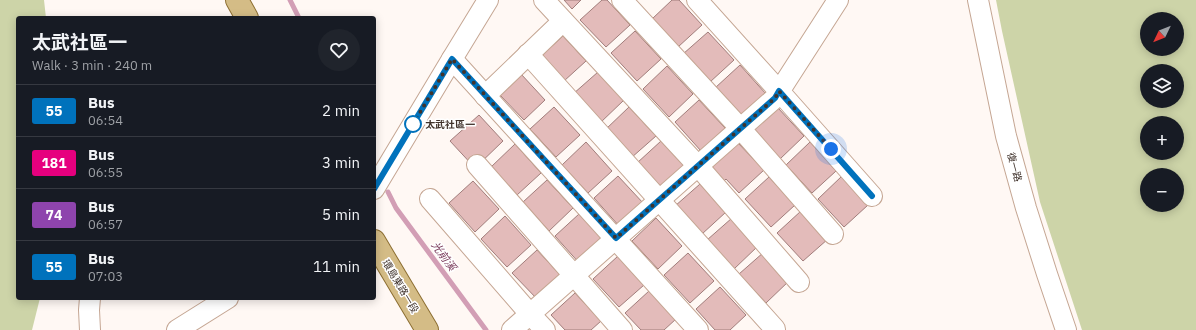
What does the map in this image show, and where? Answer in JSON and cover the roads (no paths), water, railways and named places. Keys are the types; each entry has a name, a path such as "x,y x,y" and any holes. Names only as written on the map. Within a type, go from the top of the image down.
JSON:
{"main road":[{"path":"237,0 246,16"},
{"name":"環島東路一段","path":"376,244 427,330"}],"street":[{"path":"376,186 488,0"},
{"path":"544,0 698,166 799,282"},
{"path":"622,0 740,128 834,234"},
{"path":"697,0 777,94 872,196"},
{"path":"512,330 698,166 777,94 838,0"},
{"name":"復一路","path":"978,0 1006,136 1026,208 1066,330"},
{"path":"485,96 563,21"},
{"path":"528,54 774,329"},
{"path":"452,59 698,330"},
{"path":"477,165 622,330"},
{"path":"430,199 545,330"},
{"path":"90,300 90,330"},
{"path":"177,330 225,300"}],"waterway":[{"name":"光前溪","path":"290,0 298,16"},
{"name":"光前溪","path":"388,192 396,208 486,330"}],"place":[{"name":"太武社區一","path":"413,124"}]}
